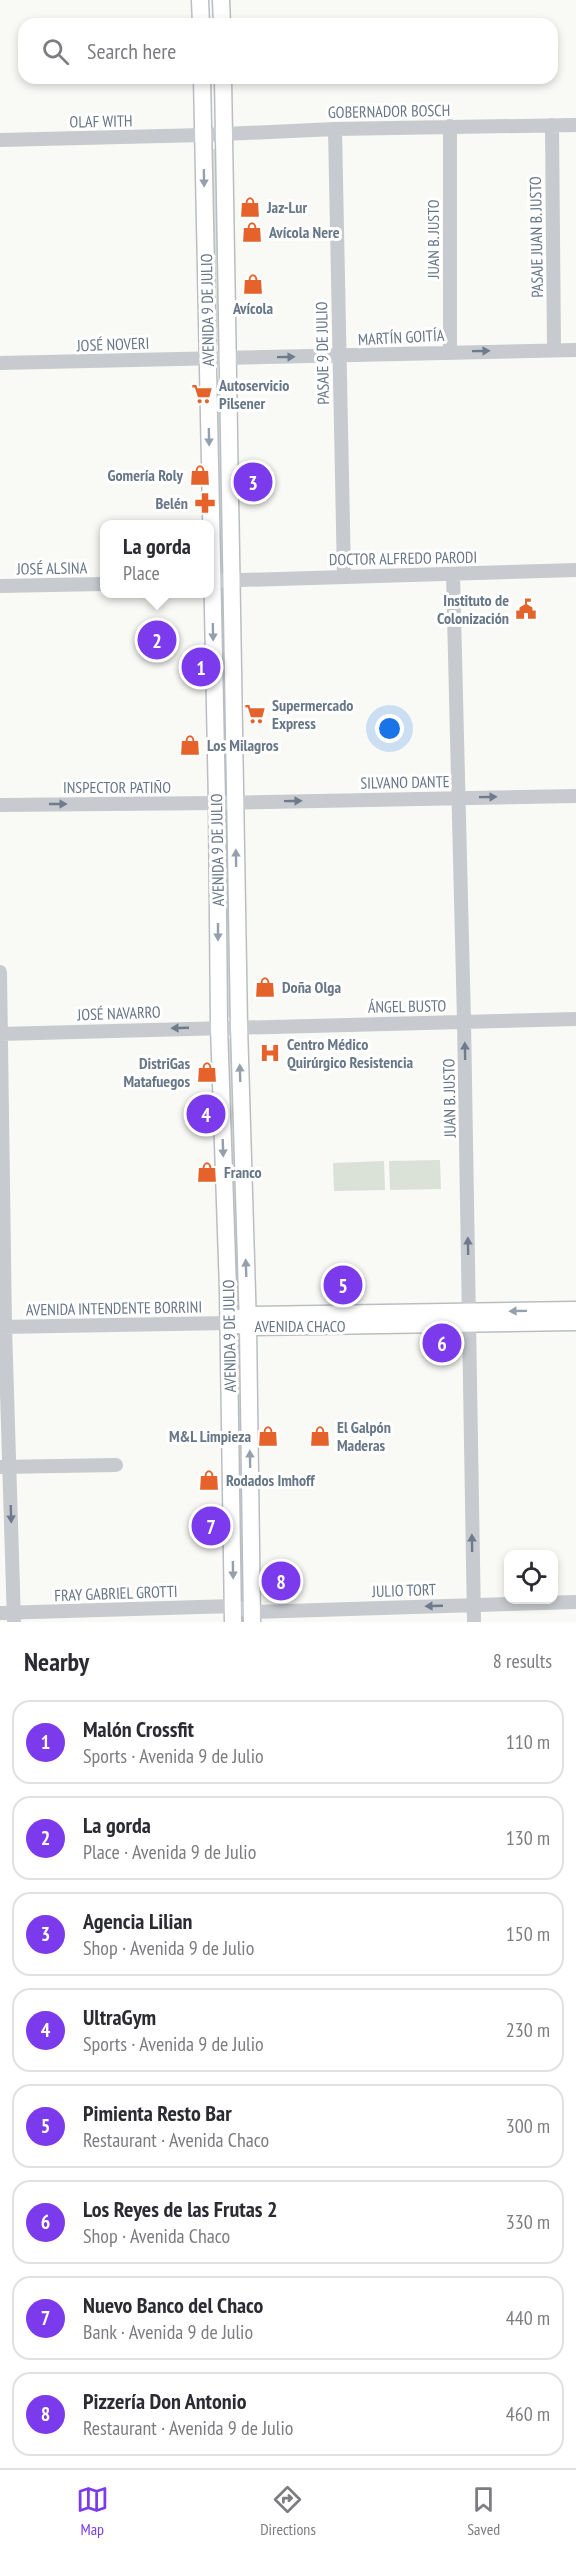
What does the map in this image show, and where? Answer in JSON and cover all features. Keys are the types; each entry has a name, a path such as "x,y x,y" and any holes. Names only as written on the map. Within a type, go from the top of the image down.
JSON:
{"main road":[{"path":"200,0 201,18"},
{"path":"221,0 222,18"},
{"name":"AVENIDA 9 DE JULIO","path":"202,84 210,520"},
{"name":"AVENIDA 9 DE JULIO","path":"223,84 230,581 239,1026 248,1321 252,1617"},
{"name":"AVENIDA 9 DE JULIO","path":"211,598 217,803 219,1027 229,1323 233,1614"},
{"name":"AVENIDA CHACO","path":"469,1319 576,1310"},
{"name":"AVENIDA CHACO","path":"229,1323 469,1319 576,1323"}],"street":[{"name":"PASAJE JUAN B. JUSTO","path":"552,125 554,349"},
{"name":"GOBERNADOR BOSCH","path":"203,135 335,129 576,125"},
{"name":"JUAN B. JUSTO","path":"450,126 450,351"},
{"name":"PASAJE 9 DE JULIO","path":"335,129 344,576"},
{"name":"OLAF WITH","path":"0,140 203,135"},
{"name":"MARTÍN GOITÍA","path":"227,358 339,357 450,351 576,350"},
{"name":"JOSÉ NOVERI","path":"0,363 227,358"},
{"name":"DOCTOR ALFREDO PARODI","path":"230,581 576,570"},
{"name":"JUAN B. JUSTO","path":"453,574 464,1021 474,1622"},
{"path":"214,581 230,581"},
{"name":"JOSÉ ALSINA","path":"0,586 100,584"},
{"name":"SILVANO DANTE","path":"235,802 576,796"},
{"name":"INSPECTOR PATIÑO","path":"0,805 235,802"},
{"path":"0,972 3,1327 9,1616"},
{"name":"ÁNGEL BUSTO","path":"239,1026 576,1019"},
{"name":"JOSÉ NAVARRO","path":"1,1034 239,1026"},
{"name":"AVENIDA INTENDENTE BORRINI","path":"3,1327 229,1323"},
{"path":"5,1466 116,1465"},
{"name":"JULIO TORT","path":"233,1614 252,1617 576,1602"},
{"name":"FRAY GABRIEL GROTTI","path":"9,1616 233,1614"}],"shaded area":[{"path":"212,149 219,149 221,346 214,346"},
{"path":"221,378 226,575 219,576 214,379"},
{"path":"220,602 226,602 228,798 222,798"},
{"path":"225,820 231,820 235,1017 228,1017"},
{"path":"228,1039 235,1039 240,1302 232,1302"},
{"path":"440,1160 441,1189 390,1190 389,1161"},
{"path":"384,1161 385,1190 334,1191 333,1163"},
{"path":"234,1339 243,1339 246,1588 238,1588"}],"place":[{"name":"Jaz-Lur","path":"250,207"},
{"name":"Avícola Nere","path":"252,232"},
{"name":"Avícola","path":"253,284"},
{"name":"Autoservicio Pilsener","path":"202,394"},
{"name":"Gomería Roly","path":"200,475"},
{"name":"Agencia Lilian","path":"253,482"},
{"name":"Belén","path":"205,503"},
{"name":"Instituto de Colonización","path":"526,609"},
{"name":"La gorda","path":"157,640"},
{"name":"Malón Crossfit","path":"201,667"},
{"name":"Supermercado Express","path":"255,714"},
{"name":"Los Milagros","path":"190,745"},
{"name":"Doña Olga","path":"265,987"},
{"name":"Centro Médico Quirúrgico Resistencia","path":"270,1053"},
{"name":"DistriGas Matafuegos","path":"207,1072"},
{"name":"UltraGym","path":"206,1114"},
{"name":"Franco","path":"207,1172"},
{"name":"Pimienta Resto Bar","path":"343,1285"},
{"name":"Los Reyes de las Frutas 2","path":"442,1343"},
{"name":"M&L Limpieza","path":"268,1436"},
{"name":"El Galpón Maderas","path":"320,1436"},
{"name":"Rodados Imhoff","path":"209,1480"},
{"name":"Nuevo Banco del Chaco","path":"211,1526"},
{"name":"Pizzería Don Antonio","path":"281,1581"}]}
